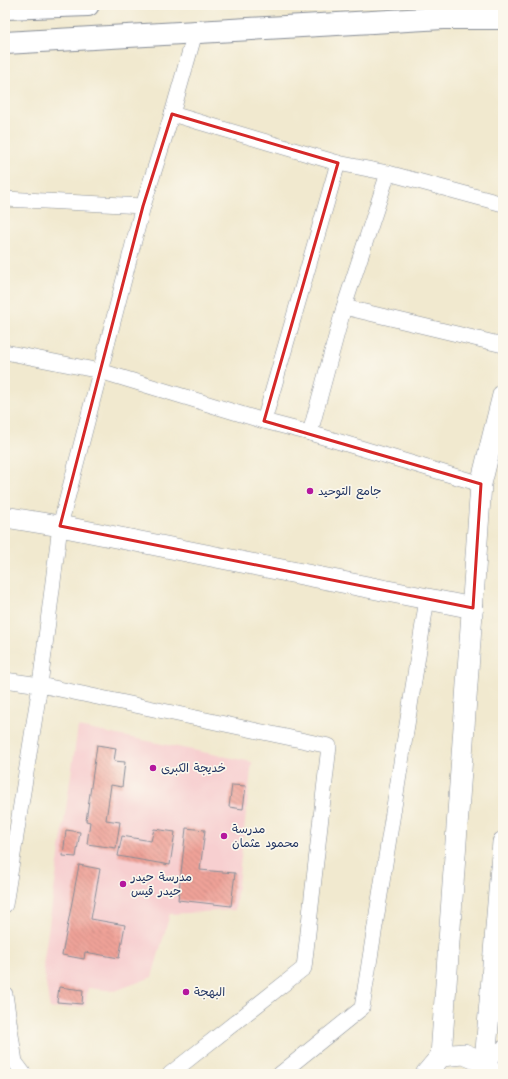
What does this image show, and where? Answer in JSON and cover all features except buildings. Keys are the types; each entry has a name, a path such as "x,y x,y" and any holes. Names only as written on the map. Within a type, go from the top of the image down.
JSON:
{"main road":[{"path":"5,8 88,5"},
{"path":"5,43 195,33 436,12 503,18"},
{"path":"426,1074 441,1056 481,484 503,395"},
{"path":"5,517 60,526 473,608"},
{"path":"441,1056 464,1054 489,1068 503,842"}],"street":[{"path":"5,905 40,686 60,526 143,206 172,114 195,33"},
{"path":"172,114 338,163 388,173 503,204"},
{"path":"264,421 338,163"},
{"path":"310,433 344,307 388,173"},
{"path":"5,199 143,206"},
{"path":"344,307 503,345"},
{"path":"5,352 100,371 264,421 310,433 481,484"},
{"path":"280,1074 362,1008 426,599"},
{"path":"5,680 329,746 304,968 170,1074"},
{"path":"5,994 15,1062 24,1074"},
{"path":"489,1068 503,1048"}],"highlighted area":[{"path":"172,114 338,163 264,421 481,484 473,608 60,526 143,206"}],"shaded area":[{"path":"78,727 252,762 235,910 170,914 152,977 115,991 88,988 85,1006 50,1009 43,965"}],"place":[{"name":"جامع التوحيد","path":"310,491"},
{"name":"خديجة الكبرى","path":"153,768"},
{"name":"مدرسة محمود عثمان","path":"224,836"},
{"name":"مدرسة حيدر حيدر قيس","path":"123,884"},
{"name":"البهجة","path":"186,992"}]}
